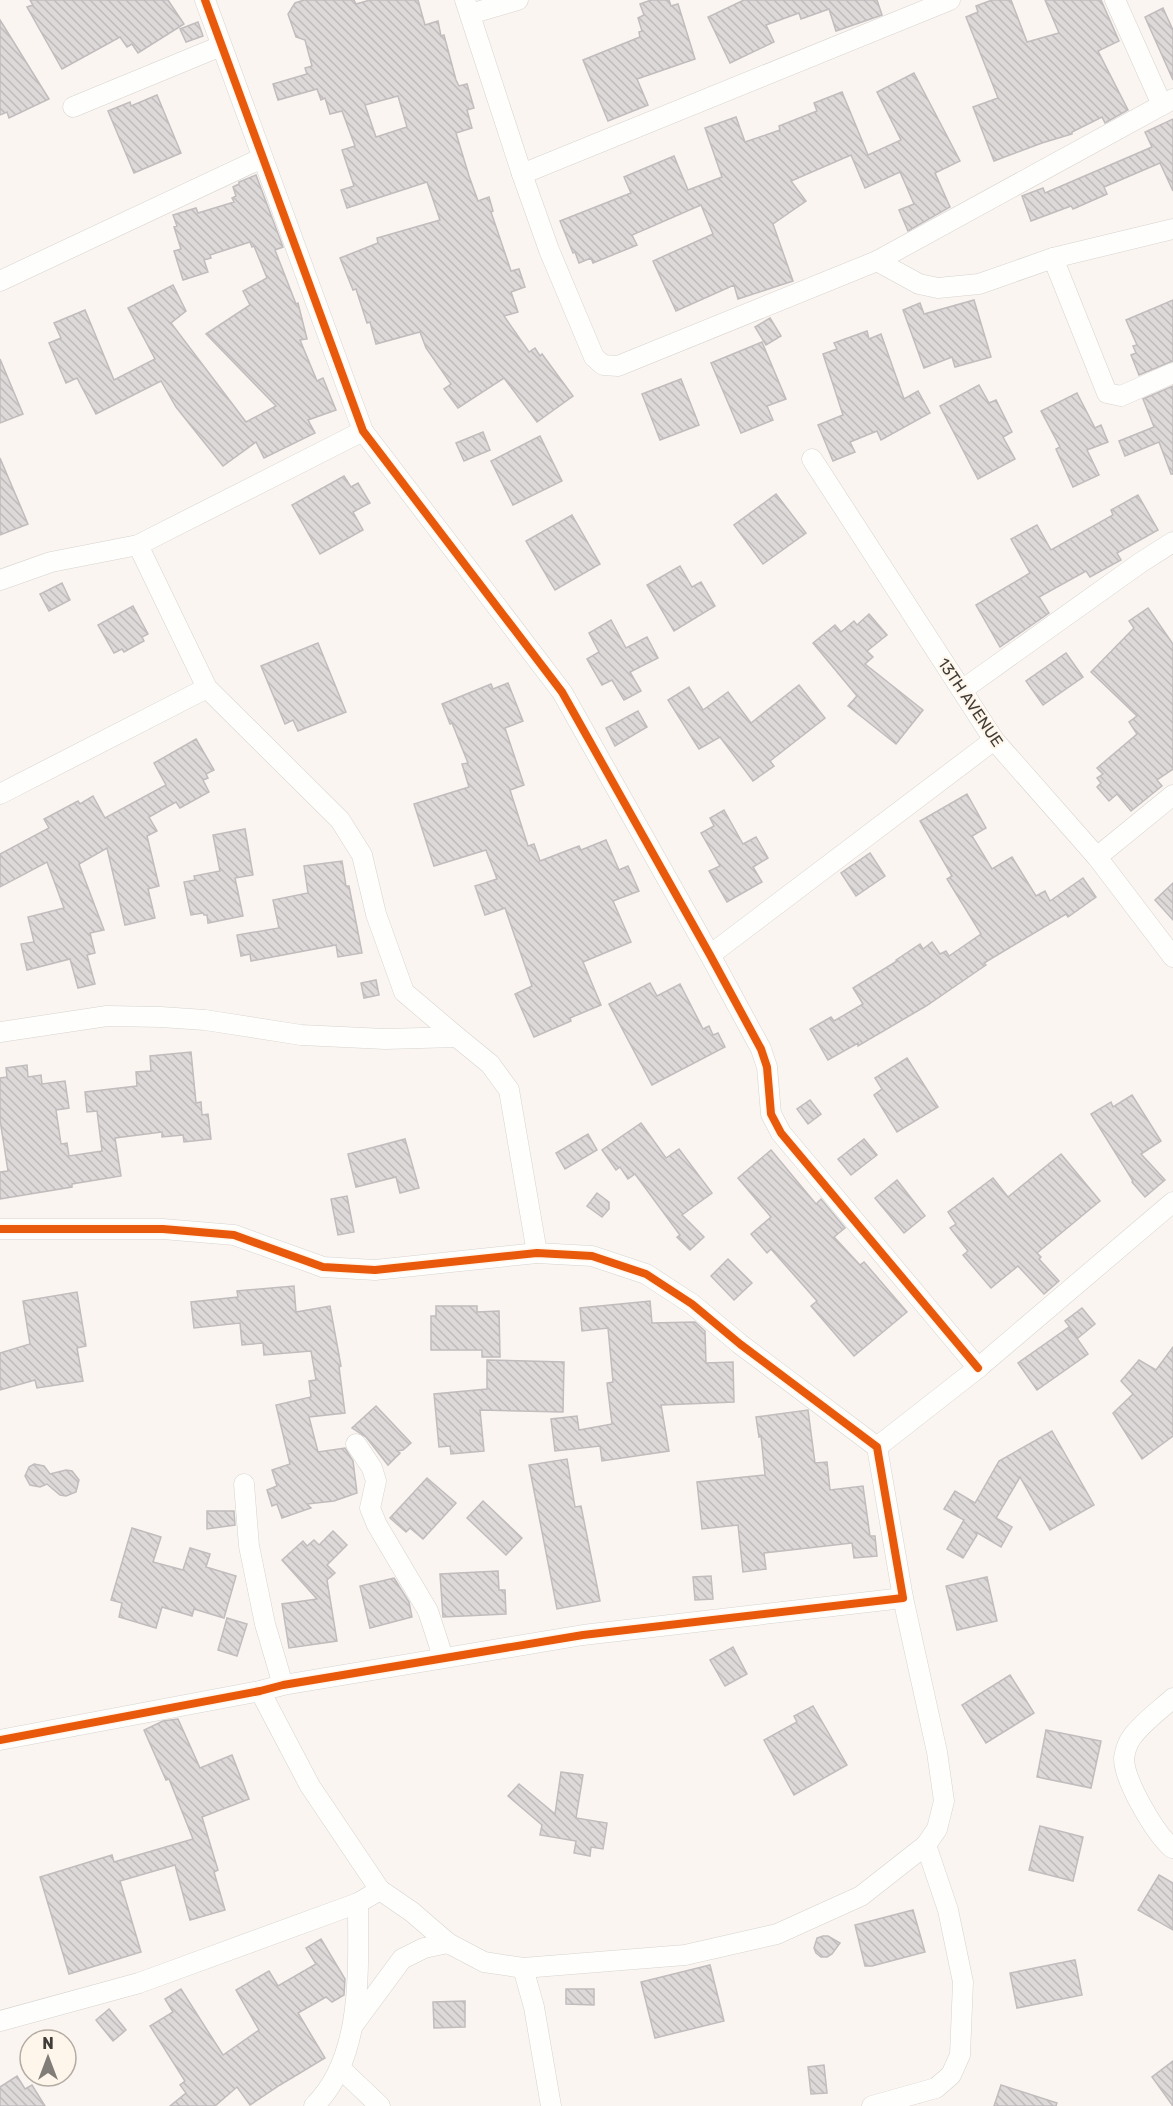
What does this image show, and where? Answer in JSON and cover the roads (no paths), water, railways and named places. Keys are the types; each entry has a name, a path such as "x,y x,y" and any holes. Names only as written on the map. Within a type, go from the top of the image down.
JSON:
{"street":[{"path":"205,0 363,431 562,692 761,1050 767,1067 771,1114 781,1133 978,1368"},
{"path":"518,0 467,7 549,250 594,357 603,365 618,366 878,261 1167,102 1115,0"},
{"path":"522,174 950,0"},
{"path":"73,107 222,46"},
{"path":"0,281 262,158"},
{"path":"878,261 919,284 938,288 979,285 1053,258 1173,229"},
{"path":"1053,258 1107,393 1121,396 1173,373"},
{"path":"0,580 51,562 138,545 363,431"},
{"name":"13TH AVENUE","path":"812,459 994,740 1097,857 1173,957"},
{"path":"962,690 1173,542"},
{"path":"138,545 207,688 340,820 362,855 376,914 404,992 489,1064 509,1090 537,1253"},
{"path":"0,794 207,688"},
{"path":"710,955 994,740"},
{"path":"1097,857 1173,795"},
{"path":"0,1032 107,1016 150,1016 205,1020 301,1035 385,1039 457,1037"},
{"path":"876,1446 978,1368 1173,1202"},
{"path":"0,1229 163,1229 234,1235 323,1267 375,1270 537,1253 592,1256 646,1274 692,1304 740,1344 876,1446 903,1598 937,1752 945,1802 937,1829 926,1845 861,1896 777,1934 685,1955 523,1968 484,1962 448,1943 412,1912 380,1890 310,1786 260,1691"},
{"path":"356,1444 372,1468 376,1481 370,1508 377,1525 428,1611 443,1657"},
{"path":"244,1484 249,1546 265,1624 283,1685"},
{"path":"0,1740 283,1685 443,1657 583,1635 903,1598"},
{"path":"1172,1848 1151,1823 1127,1773 1124,1760 1132,1737 1173,1698"},
{"path":"872,2106 936,2088 951,2075 960,2055 963,1982 948,1910 926,1845"},
{"path":"0,2021 139,1983 358,1903 380,1890"},
{"path":"314,2106 340,2068 352,2026 358,1966 358,1903"},
{"path":"352,2026 402,1959 424,1948 448,1943"},
{"path":"523,1968 534,2007 551,2106"},
{"path":"340,2068 380,2106"}]}
